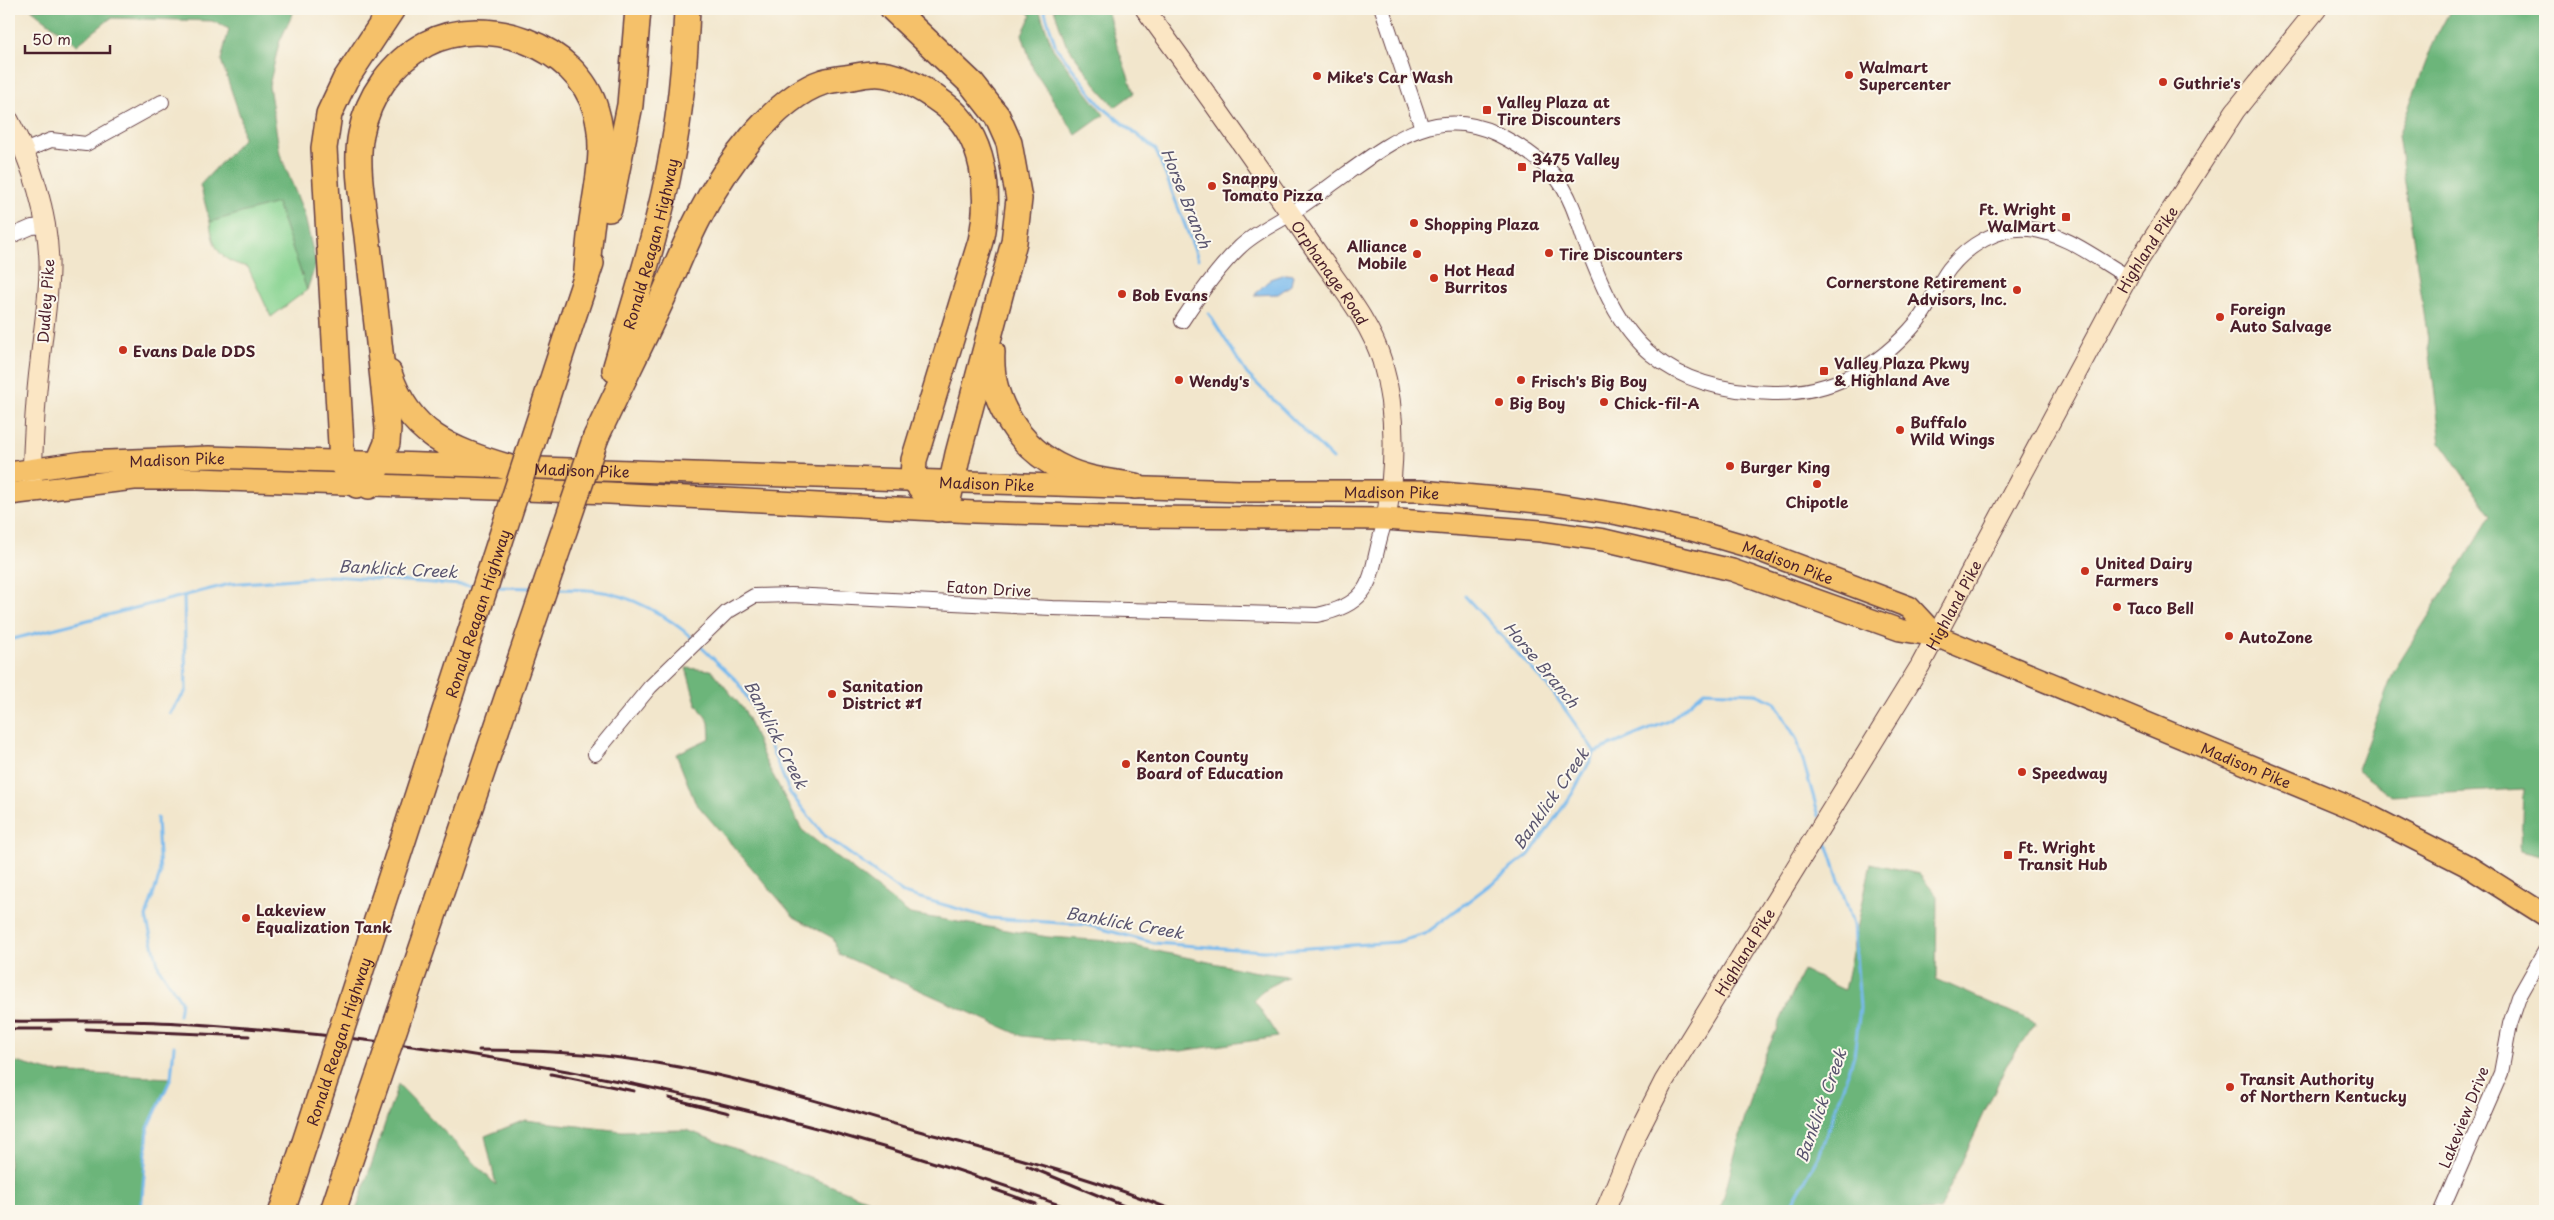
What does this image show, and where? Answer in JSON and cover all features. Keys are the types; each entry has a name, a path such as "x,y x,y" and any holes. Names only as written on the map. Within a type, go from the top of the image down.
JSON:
{"highway":[{"path":"392,9 345,80 329,114 324,148 342,462 363,485 378,463 387,443 388,429 362,190 361,133 367,112 390,71 407,56 428,43 448,36 477,33 508,36 529,41 560,58 584,87 596,110 601,153 586,280"},
{"name":"Ronald Reagan Highway","path":"282,1211 612,199 630,105 638,9"},
{"name":"Ronald Reagan Highway","path":"639,324 681,98 687,9"},
{"path":"333,1211 596,437 639,324 700,214 737,156 770,117 800,94 823,82 872,74 889,76 930,94 951,109 969,133 980,159 986,187 986,214 967,289 914,460 913,478 942,509 953,483 958,454 993,325 1018,222 1019,199 1009,143 997,116 971,83 893,9"},
{"path":"993,325 991,356 998,395 1005,413 1021,436 1039,454 1064,469 1084,477 1135,486"},
{"path":"378,341 395,392 416,421 439,440 461,453 507,467"}],"main road":[{"name":"Orphanage Road","path":"1145,9 1291,214 1354,307 1382,361 1393,427 1391,491 1386,519"},
{"name":"Highland Pike","path":"1605,1211 1637,1134 1664,1081 1920,666 2128,277 2235,111 2317,9"},
{"name":"Dudley Pike","path":"9,120 33,174 46,226 49,261 48,294 34,416 32,479"},
{"name":"Madison Pike","path":"9,494 32,479 84,462 169,457 913,478 953,483 1135,486 1240,491 1421,491 1548,503 1618,514 1709,535 1822,572 1909,607 1936,636"},
{"name":"Madison Pike","path":"9,473 32,479 134,479 363,485 619,494 1142,517 1386,519 1541,531 1604,540 1732,570 1900,630 1936,636 2364,813 2466,865 2545,915"}],"street":[{"path":"1382,9 1422,128"},
{"path":"24,151 51,140 86,144 162,102"},
{"path":"1182,321 1215,274 1240,247 1257,234 1291,214 1399,136 1422,128 1454,123 1485,128 1513,142 1534,156 1557,179 1572,205 1607,294 1634,338 1652,355 1678,372 1732,390 1774,393 1803,392 1840,383 1882,358 1918,321 1949,269 1968,250 1986,238 2004,231 2025,228 2056,236 2128,277"},
{"path":"9,236 32,227 46,226"},
{"name":"Eaton Drive","path":"595,754 666,670 727,612 754,596 791,595 1052,608 1317,615 1335,611 1353,602 1365,590 1370,582 1379,539 1386,519"},
{"name":"Lakeview Drive","path":"2441,1211 2501,1073 2510,1024 2519,997 2545,950"}],"green space":[{"path":"31,9 295,9 279,43 269,86 280,154 304,213 316,264 307,290 277,203 210,222 200,185 243,139 241,119 221,60 229,29 212,21 111,18 77,45"},
{"path":"1025,9 1039,9 1053,49 1104,115 1076,135 1033,69 1022,34 1031,16"},
{"path":"1054,9 1107,9 1116,42 1134,93 1115,107 1099,89 1065,42"},
{"path":"2451,9 2545,9 2545,857 2521,851 2523,789 2392,796 2357,770 2394,671 2491,516 2441,443 2398,135 2434,41"},
{"path":"277,202 307,290 271,317 248,267 224,257 216,247 210,222"},
{"path":"686,668 711,670 745,711 765,760 802,830 910,914 1048,937 1110,941 1251,971 1288,976 1262,991 1254,1000 1278,1037 1181,1051 1022,1036 839,954 833,938 794,917 695,802 676,754 710,738 709,722 696,703"},
{"path":"1871,863 1919,874 1937,896 1936,979 2036,1023 2006,1066 1939,1211 1720,1211 1756,1075 1803,970 1844,990"},
{"path":"9,1060 52,1072 171,1078 148,1128 141,1211 9,1211"},
{"path":"398,1084 496,1185 485,1136 525,1120 622,1131 687,1130 897,1211 356,1211"}],"water":[{"path":"1285,274 1293,275 1291,285 1278,294 1254,295 1270,279"}],"waterway":[{"name":"Horse Branch","path":"1044,9 1056,47 1101,106 1156,150 1198,259"},
{"name":"Horse Branch","path":"1209,314 1247,374 1333,459"},
{"name":"Banklick Creek","path":"9,640 230,584 332,576 476,586"},
{"name":"Banklick Creek","path":"494,587 536,588"},
{"name":"Banklick Creek","path":"554,589 592,590 622,597 661,615 693,639"},
{"path":"170,713 186,691 184,596"},
{"name":"Horse Branch","path":"1465,596 1552,691 1595,752"},
{"name":"Banklick Creek","path":"699,645 737,681 757,714 790,793 824,835 903,893 990,918 1087,925 1154,943 1264,951 1397,942 1425,934 1529,855 1572,794 1595,752 1669,721 1704,691 1754,693 1775,702 1797,740 1819,816"},
{"path":"157,818 160,874 146,917 159,968 181,1001 179,1015"},
{"name":"Banklick Creek","path":"1788,1211 1819,1155 1854,1056 1860,1008 1854,927 1824,834"},
{"path":"141,1211 148,1128 171,1078 174,1046"}],"railway":[{"path":"9,1021 158,1022 294,1032 408,1045 522,1063 635,1084 747,1110 858,1140 967,1173 1076,1211"},
{"path":"9,1029 51,1029"},
{"path":"86,1029 249,1036"},
{"path":"479,1050 590,1054 656,1063 721,1076 785,1092 1045,1166 1143,1198 1175,1211"},
{"path":"551,1074 634,1091"},
{"path":"669,1098 729,1113"},
{"path":"1027,1166 1136,1211"},
{"path":"993,1189 1036,1204"}],"place":[{"name":"Walmart Supercenter","path":"1849,75"},
{"name":"Mike's Car Wash","path":"1317,76"},
{"name":"Guthrie's","path":"2163,82"},
{"name":"Valley Plaza at Tire Discounters","path":"1487,110"},
{"name":"3475 Valley Plaza","path":"1522,167"},
{"name":"Snappy Tomato Pizza","path":"1212,186"},
{"name":"Ft. Wright WalMart","path":"2066,217"},
{"name":"Shopping Plaza","path":"1414,223"},
{"name":"Tire Discounters","path":"1549,253"},
{"name":"Alliance Mobile","path":"1417,254"},
{"name":"Hot Head Burritos","path":"1434,278"},
{"name":"Cornerstone Retirement Advisors, Inc.","path":"2017,290"},
{"name":"Bob Evans","path":"1122,294"},
{"name":"Foreign Auto Salvage","path":"2220,317"},
{"name":"Evans Dale DDS","path":"123,350"},
{"name":"Valley Plaza Pkwy & Highland Ave","path":"1824,371"},
{"name":"Wendy's","path":"1179,380"},
{"name":"Frisch's Big Boy","path":"1521,380"},
{"name":"Big Boy","path":"1499,402"},
{"name":"Chick-fil-A","path":"1604,402"},
{"name":"Buffalo Wild Wings","path":"1900,430"},
{"name":"Burger King","path":"1730,466"},
{"name":"Chipotle","path":"1817,484"},
{"name":"United Dairy Farmers","path":"2085,571"},
{"name":"Taco Bell","path":"2117,607"},
{"name":"AutoZone","path":"2229,636"},
{"name":"Sanitation District #1","path":"832,694"},
{"name":"Kenton County Board of Education","path":"1126,764"},
{"name":"Speedway","path":"2022,772"},
{"name":"Ft. Wright Transit Hub","path":"2008,855"},
{"name":"Lakeview Equalization Tank","path":"246,918"},
{"name":"Transit Authority of Northern Kentucky","path":"2230,1087"}]}
